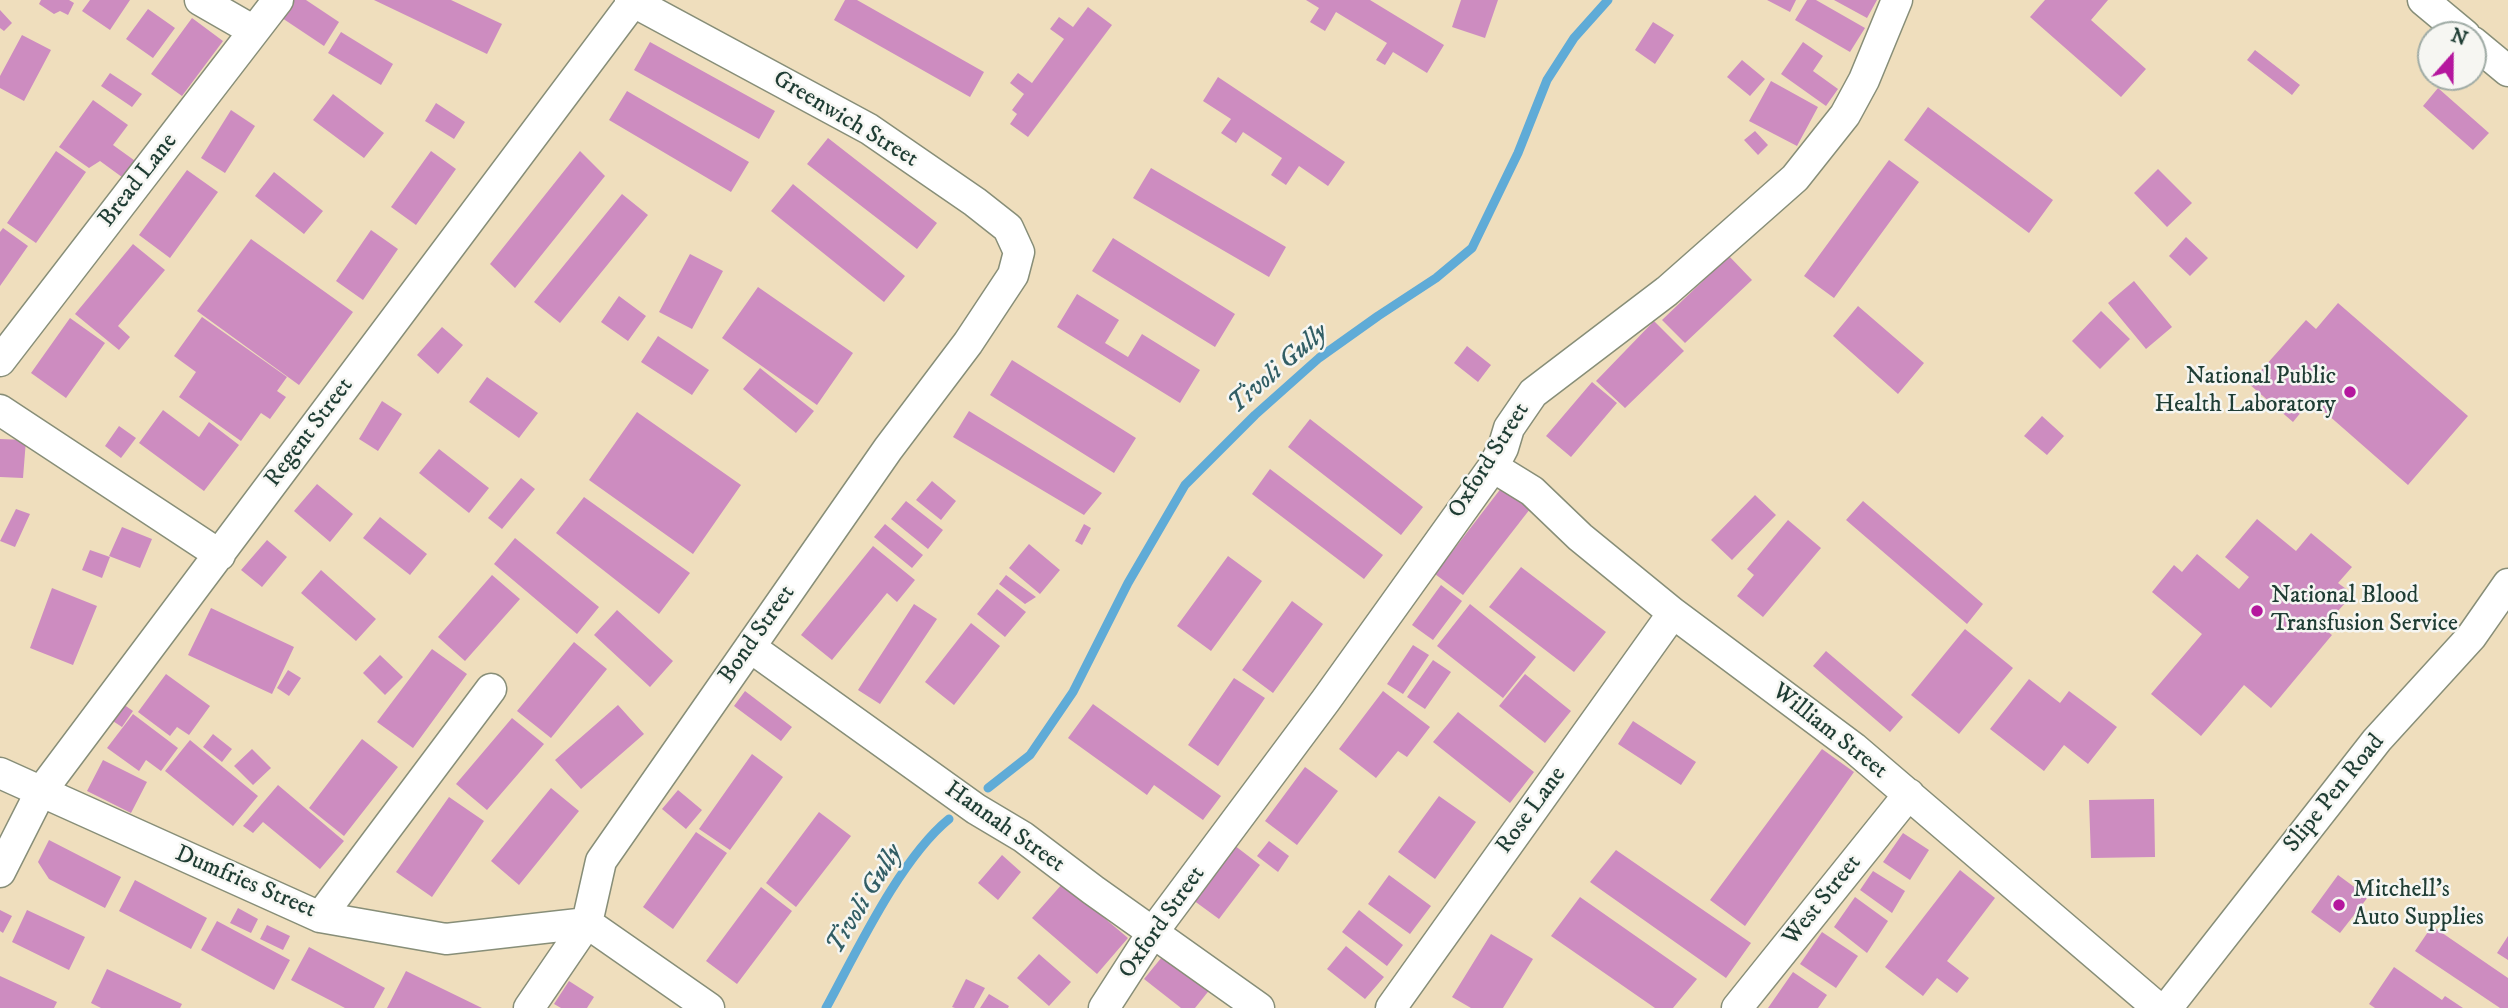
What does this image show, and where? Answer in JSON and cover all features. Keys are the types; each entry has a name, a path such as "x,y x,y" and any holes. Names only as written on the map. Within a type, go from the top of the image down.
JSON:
{"street":[{"path":"200,0 254,32"},
{"name":"Bread Lane","path":"0,361 278,0"},
{"name":"Oxford Street","path":"1104,1008 1153,932 1326,700 1493,467 1509,428 1532,393 1667,291 1795,178 1845,115 1864,80 1897,0"},
{"path":"2423,0 2448,21"},
{"name":"Greenwich Street","path":"631,1 869,129 975,202 1008,228 1019,253 1013,275"},
{"name":"Regent Street","path":"0,872 40,793 631,1"},
{"path":"2487,54 2508,71"},
{"name":"Bond Street","path":"528,1008 587,923 601,861 888,449 968,343 1013,275"},
{"path":"0,410 220,555"},
{"name":"William Street","path":"1493,467 1532,491 1580,537 1673,613 1854,748 2158,1008"},
{"name":"Slipe Pen Road","path":"2167,1008 2377,740 2471,637 2508,584"},
{"name":"Rose Lane","path":"1391,1008 1673,613"},
{"name":"Hannah Street","path":"750,647 976,809 1023,837 1259,1008"},
{"path":"320,917 491,689"},
{"name":"Dumfries Street","path":"0,773 320,917 446,939 587,923"},
{"name":"West Street","path":"1737,1008 1909,794"},
{"path":"587,923 709,1008"}],"building":[{"path":"41,0 69,0 74,3 68,15 60,11 54,14 39,4"},
{"path":"90,0 130,0 110,30 82,11"},
{"path":"294,0 306,0 339,22 324,46 282,18"},
{"path":"374,0 451,0 502,24 487,54"},
{"path":"845,0 857,0 984,72 970,97 834,20"},
{"path":"1306,0 1370,0 1444,45 1427,73 1393,52 1385,65 1376,60 1387,43 1336,12 1325,31 1310,22 1319,8"},
{"path":"1461,0 1498,0 1485,38 1452,27"},
{"path":"1767,0 1796,0 1790,12"},
{"path":"1807,0 1816,0 1865,28 1850,52 1795,20"},
{"path":"1834,0 1877,0 1867,18"},
{"path":"2045,0 2108,0 2091,20 2146,69 2121,97 2030,17"},
{"path":"1088,7 1112,25 1028,137 1010,124 1017,114 1012,110 1024,94 1010,83 1018,73 1032,83 1064,39 1050,29 1059,17 1073,27"},
{"path":"148,9 175,28 153,58 126,39"},
{"path":"0,10 12,23 4,31 0,28"},
{"path":"192,18 223,41 182,96 151,74"},
{"path":"1653,22 1674,35 1655,64 1635,50"},
{"path":"341,32 393,64 381,85 328,53"},
{"path":"22,35 51,50 24,101 0,88 0,76"},
{"path":"650,42 775,111 759,139 634,70"},
{"path":"1803,42 1823,56 1813,71 1838,89 1826,106 1781,74"},
{"path":"2255,50 2300,85 2292,95 2247,60"},
{"path":"1742,60 1765,79 1750,96 1727,77"},
{"path":"110,73 142,94 132,107 101,86"},
{"path":"1218,77 1345,162 1328,186 1299,166 1286,185 1271,175 1282,158 1243,132 1236,143 1221,133 1231,119 1203,101"},
{"path":"1771,81 1818,107 1797,146 1749,121"},
{"path":"627,91 749,162 731,192 609,120"},
{"path":"2436,91 2441,91 2489,133 2473,150 2423,106"},
{"path":"333,94 384,133 364,158 313,120"},
{"path":"93,100 128,125 113,145 138,163 126,180 100,161 89,168 59,147"},
{"path":"436,103 465,122 454,139 425,121"},
{"path":"1928,107 2053,200 2029,233 1904,140"},
{"path":"231,110 255,126 225,173 201,158"},
{"path":"1755,131 1768,145 1758,155 1744,140"},
{"path":"828,138 937,223 917,249 807,164"},
{"path":"56,151 86,172 36,243 7,223"},
{"path":"431,151 456,169 416,225 391,207"},
{"path":"580,151 605,176 515,288 490,264"},
{"path":"1889,160 1919,182 1834,298 1804,276"},
{"path":"1151,168 1286,247 1269,277 1133,198"},
{"path":"2158,169 2192,203 2167,227 2134,193"},
{"path":"187,170 218,192 170,258 139,235"},
{"path":"274,172 323,211 304,234 255,196"},
{"path":"793,184 905,276 884,302 771,211"},
{"path":"622,194 648,215 560,323 534,302"},
{"path":"3,228 28,246 0,286 0,232"},
{"path":"371,230 398,249 363,300 336,281"},
{"path":"2186,237 2208,258 2190,276 2169,256"},
{"path":"1113,238 1235,314 1215,347 1092,271"},
{"path":"251,239 353,312 299,385 197,311"},
{"path":"133,244 165,270 118,326 130,337 119,350 75,314"},
{"path":"690,254 723,271 692,329 659,312"},
{"path":"1729,256 1752,280 1685,343 1662,320"},
{"path":"2134,281 2172,327 2146,349 2108,303"},
{"path":"758,287 853,353 817,405 722,338"},
{"path":"1077,294 1119,320 1105,343 1128,357 1142,334 1200,370 1180,403 1057,327"},
{"path":"619,296 646,316 628,341 601,322"},
{"name":"National Public Health Laboratory","path":"2338,303 2468,416 2408,485 2311,400 2293,422 2249,384 2306,320 2316,329"},
{"path":"1858,306 1924,363 1898,394 1833,336"},
{"path":"2101,311 2130,339 2100,369 2072,341"},
{"path":"202,317 287,377 277,391 286,397 270,419 261,413 241,441 179,397 196,372 174,356"},
{"path":"70,318 105,343 66,398 31,373"},
{"path":"1654,321 1684,351 1625,408 1596,381"},
{"path":"442,327 463,345 438,374 417,355"},
{"path":"658,336 709,370 692,395 641,362"},
{"path":"1467,346 1491,365 1478,382 1454,363"},
{"path":"1012,360 1136,438 1114,473 990,395"},
{"path":"760,368 814,411 796,433 743,389"},
{"path":"487,377 538,413 519,438 469,402"},
{"path":"1592,382 1617,403 1571,457 1546,436"},
{"path":"382,401 402,414 378,451 359,439"},
{"path":"163,410 199,437 209,422 239,445 204,491 139,443"},
{"path":"969,411 1102,493 1084,515 953,437"},
{"path":"637,412 741,485 693,554 589,480"},
{"path":"2042,416 2064,436 2047,455 2024,436"},
{"path":"1310,419 1423,507 1401,535 1288,447"},
{"path":"119,426 136,438 121,458 105,446"},
{"path":"0,439 26,440 23,478 0,477"},
{"path":"439,449 489,488 469,513 419,473"},
{"path":"1270,469 1383,555 1364,579 1252,494"},
{"path":"521,478 535,489 502,529 488,518"},
{"path":"932,481 956,501 941,520 916,500"},
{"path":"317,484 353,514 330,542 294,511"},
{"path":"1502,487 1530,509 1463,595 1435,574"},
{"path":"1755,495 1776,515 1732,560 1711,540"},
{"path":"584,497 690,573 659,614 556,533"},
{"path":"906,501 943,530 928,549 891,519"},
{"path":"1863,501 1983,604 1967,624 1846,520"},
{"path":"16,509 30,514 15,547 0,541"},
{"path":"380,517 427,554 410,575 363,538"},
{"name":"National Blood Transfusion Service","path":"2257,519 2296,551 2311,533 2352,567 2338,583 2353,594 2323,628 2332,635 2271,708 2244,685 2201,736 2151,694 2202,634 2152,592 2174,565 2182,572 2197,554 2239,589 2249,577 2225,557"},
{"path":"1788,520 1821,548 1763,617 1737,596 1754,575 1747,569"},
{"path":"885,524 923,555 912,568 874,537"},
{"path":"1084,524 1091,528 1082,545 1075,541"},
{"path":"122,527 152,539 140,568 109,556"},
{"path":"515,538 599,607 577,634 494,564"},
{"path":"267,540 287,557 262,587 241,570"},
{"path":"1029,544 1060,570 1040,594 1009,568"},
{"path":"873,546 915,580 897,602 887,593 832,660 801,635"},
{"path":"90,550 110,557 102,578 82,570"},
{"path":"1228,556 1262,581 1211,651 1177,626"},
{"path":"1521,567 1606,632 1574,672 1489,607"},
{"path":"321,570 376,619 356,641 301,593"},
{"path":"492,575 520,599 465,661 438,637"},
{"path":"1006,575 1036,597 1025,604 999,584"},
{"path":"1441,585 1462,601 1433,640 1412,625"},
{"path":"52,588 97,606 73,665 30,648"},
{"path":"997,589 1026,612 1005,637 977,614"},
{"path":"1292,601 1323,624 1273,693 1242,670"},
{"path":"914,604 937,619 880,704 858,690"},
{"path":"1470,604 1536,657 1503,698 1437,646"},
{"path":"211,608 294,647 272,694 188,655"},
{"path":"617,610 673,661 650,687 594,635"},
{"path":"971,623 1000,646 954,705 925,682"},
{"path":"1965,629 2013,668 1959,734 1911,695"},
{"path":"574,642 607,669 551,738 517,711"},
{"path":"1413,645 1429,655 1403,694 1387,684"},
{"path":"432,649 467,674 413,748 377,722"},
{"path":"1826,651 1903,717 1890,732 1813,666"},
{"path":"380,655 403,677 385,695 363,673"},
{"path":"1433,660 1451,672 1425,709 1407,697"},
{"path":"288,670 301,678 289,696 277,688"},
{"path":"166,674 210,706 189,735 177,727 170,736 138,712"},
{"path":"1525,674 1571,711 1545,743 1499,706"},
{"path":"1234,678 1265,698 1218,766 1188,745"},
{"path":"2029,679 2060,703 2069,691 2117,727 2088,764 2064,745 2044,771 1990,729"},
{"path":"745,691 792,727 781,741 734,706"},
{"path":"1383,691 1430,727 1407,757 1398,751 1376,778 1339,749"},
{"path":"113,697 133,711 122,727 102,714"},
{"path":"1093,704 1221,796 1203,820 1154,785 1147,795 1068,738"},
{"path":"618,705 644,734 581,789 555,760"},
{"path":"1458,712 1534,772 1510,803 1433,742"},
{"path":"133,714 178,748 161,771 146,760 139,771 107,748"},
{"path":"512,718 544,744 487,810 456,784"},
{"path":"1633,721 1696,762 1681,785 1618,744"},
{"path":"213,734 232,749 222,762 203,747"},
{"path":"362,739 398,767 344,836 309,808"},
{"path":"190,740 258,796 233,826 165,771"},
{"path":"252,749 271,768 253,785 234,766"},
{"path":"1822,749 1854,772 1745,926 1710,900"},
{"path":"752,754 783,777 730,850 699,829"},
{"path":"103,760 147,782 131,813 87,791"},
{"path":"1305,767 1338,791 1297,845 1265,821"},
{"path":"278,785 344,841 320,869 263,822 253,833 243,826"},
{"path":"551,788 579,811 519,885 491,861"},
{"path":"678,790 702,810 686,829 662,809"},
{"path":"1439,796 1476,822 1435,879 1398,852"},
{"path":"449,797 484,821 432,897 396,872"},
{"path":"2154,799 2155,857 2091,858 2089,800"},
{"path":"819,812 851,836 796,907 766,883"},
{"path":"696,832 727,853 673,929 643,907"},
{"path":"1903,833 1929,850 1910,880 1883,862"},
{"path":"49,840 121,877 105,908 49,879 38,862"},
{"path":"1269,841 1289,856 1278,872 1257,856"},
{"path":"1234,845 1260,865 1219,919 1193,900"},
{"path":"1616,850 1751,943 1726,978 1590,882"},
{"path":"1002,855 1021,872 998,900 978,883"},
{"path":"1960,870 1995,898 1947,961 1969,978 1957,993 1937,978 1923,996 1885,967"},
{"path":"1873,871 1905,891 1892,913 1860,890"},
{"path":"1389,875 1431,906 1410,934 1368,904"},
{"name":"Mitchell's Auto Supplies","path":"2338,875 2368,897 2340,933 2311,912"},
{"path":"135,880 207,918 191,949 119,911"},
{"path":"1063,883 1128,938 1097,974 1032,918"},
{"path":"761,887 792,911 737,984 706,961"},
{"path":"1580,897 1697,979 1673,1008 1655,1008 1551,936"},
{"path":"1855,897 1888,921 1867,953 1834,927"},
{"path":"238,908 258,919 251,933 230,923"},
{"path":"0,910 12,916 3,933 0,931"},
{"path":"27,910 85,937 69,970 12,942"},
{"path":"1359,910 1403,945 1387,966 1342,932"},
{"path":"217,921 290,960 274,990 201,950"},
{"path":"267,925 290,936 283,950 260,939"},
{"path":"2432,926 2508,978 2508,1008 2500,1008 2415,951"},
{"path":"1822,932 1858,956 1836,988 1800,964"},
{"path":"1491,934 1533,959 1503,1008 1471,1008 1452,997"},
{"path":"2508,936 2508,960 2497,953"},
{"path":"1346,946 1384,977 1365,999 1327,969"},
{"path":"309,947 385,988 374,1008 345,1008 291,980"},
{"path":"1166,952 1211,988 1195,1008 1181,1008 1144,979"},
{"path":"1039,954 1071,982 1049,1006 1017,978"},
{"path":"2394,967 2442,1000 2445,996 2463,1008 2375,1008 2369,1004"},
{"path":"107,969 182,1004 180,1008 101,1008 91,1003"},
{"path":"406,971 482,1008 387,1008"},
{"path":"1793,972 1827,995 1818,1008 1768,1008"},
{"path":"0,976 57,1002 54,1008 0,1008"},
{"path":"966,979 985,988 974,1008 952,1007"},
{"path":"569,981 594,997 587,1008 561,1008 554,1004"},
{"path":"989,994 1009,1006 1008,1008 980,1008"}],"waterway":[{"name":"Tivoli Gully","path":"988,788 1030,755 1073,692 1128,583 1185,485 1255,415 1319,358 1436,278 1472,248 1518,153 1547,80 1574,38 1608,0"},
{"name":"Tivoli Gully","path":"826,1008 897,881 913,857 949,819"}],"place":[{"name":"National Public Health Laboratory","path":"2350,392"},
{"name":"National Blood Transfusion Service","path":"2257,611"},
{"name":"Mitchell's Auto Supplies","path":"2339,905"}]}
